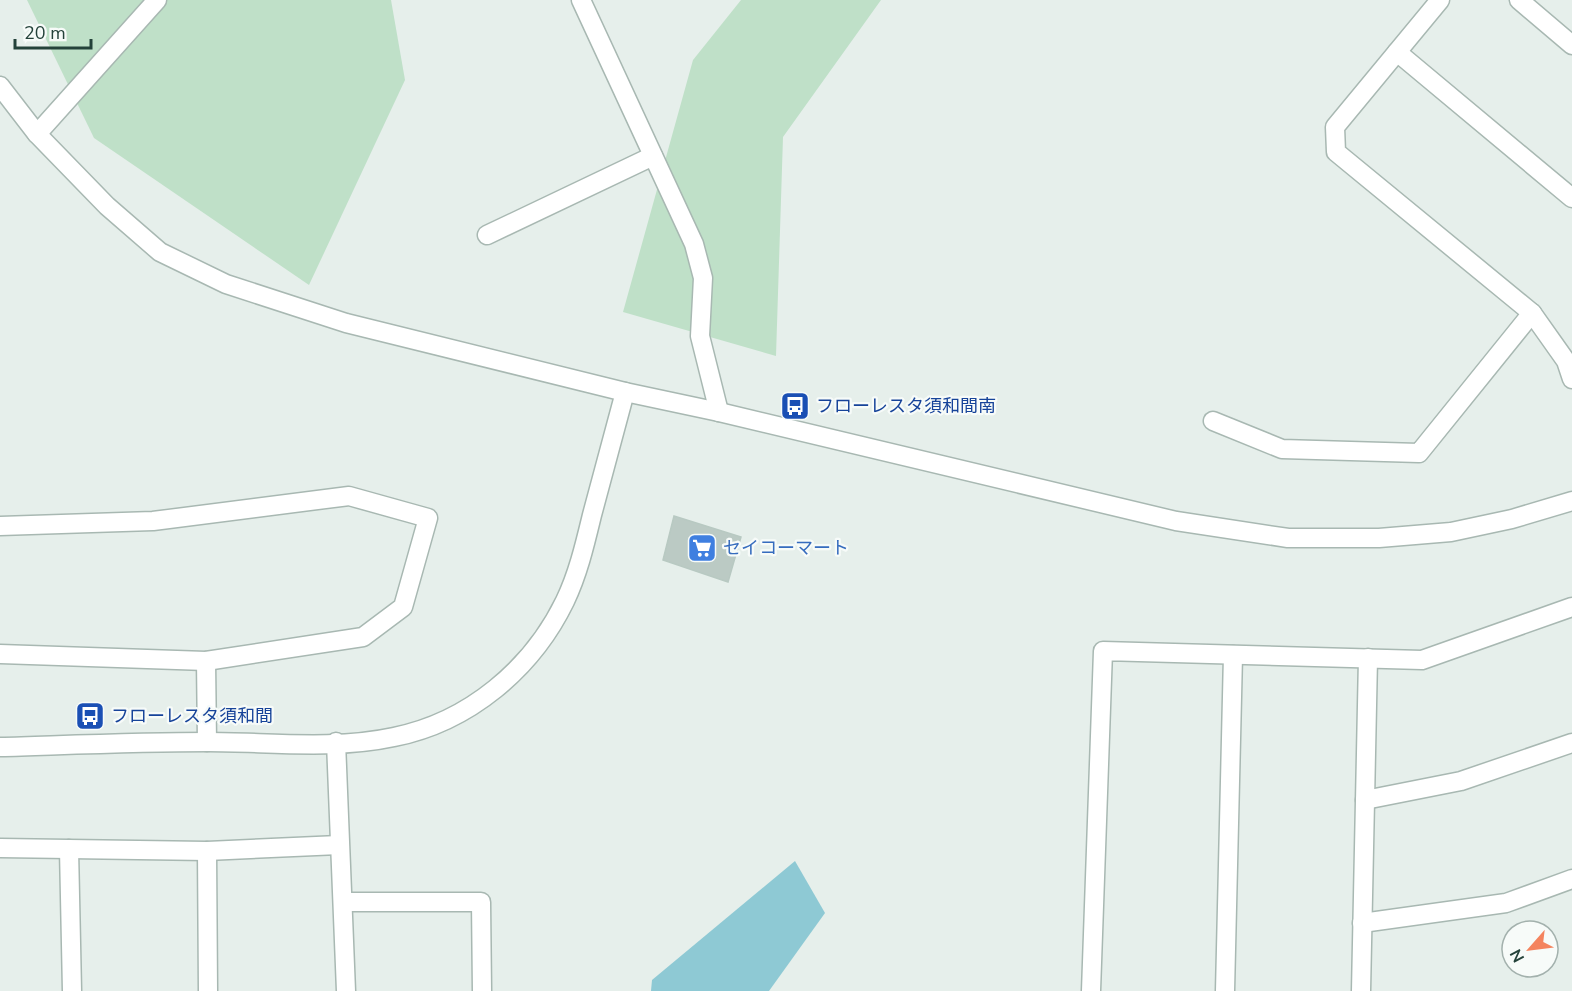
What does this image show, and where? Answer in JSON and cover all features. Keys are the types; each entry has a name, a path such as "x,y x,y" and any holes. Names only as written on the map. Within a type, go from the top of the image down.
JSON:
{"street":[{"path":"37,134 157,0"},
{"path":"581,0 693,244 703,278 700,336 719,412"},
{"path":"1440,0 1335,127 1336,152 1532,313 1569,360 1572,379"},
{"path":"1519,0 1572,45"},
{"path":"1397,52 1572,198"},
{"path":"0,86 37,134 107,206 160,252 226,284 345,323 625,392 719,412 1176,521 1287,538 1379,538 1451,532 1512,519 1572,501"},
{"path":"487,235 653,156"},
{"path":"1213,421 1282,449 1419,453 1532,313"},
{"path":"0,747 207,742 336,742 394,737 438,723 480,700 514,675 542,642 566,600 582,556 625,392"},
{"path":"0,526 153,521 349,496 428,518 403,607 363,637 206,661 0,654"},
{"path":"1091,991 1103,651 1422,660 1572,607"},
{"path":"1225,991 1233,655"},
{"path":"1361,991 1368,658"},
{"path":"206,661 207,742"},
{"path":"336,742 346,991"},
{"path":"1365,800 1461,781 1572,743"},
{"path":"0,848 207,850 339,845"},
{"path":"69,849 72,991"},
{"path":"207,850 208,991"},
{"path":"1362,923 1506,903 1572,879"},
{"path":"343,902 481,902 482,991"}],"green space":[{"path":"27,0 391,0 405,80 309,285 94,138"},
{"path":"741,0 881,0 783,137 776,356 623,312 693,60"}],"water":[{"path":"795,861 825,913 769,991 651,991 652,980"}],"building":[{"name":"セイコーマート","path":"674,516 741,537 728,582 663,560"}],"place":[{"name":"フローレスタ須和間南","path":"795,406"},
{"name":"セイコーマート","path":"702,548"},
{"name":"フローレスタ須和間","path":"90,716"}]}
